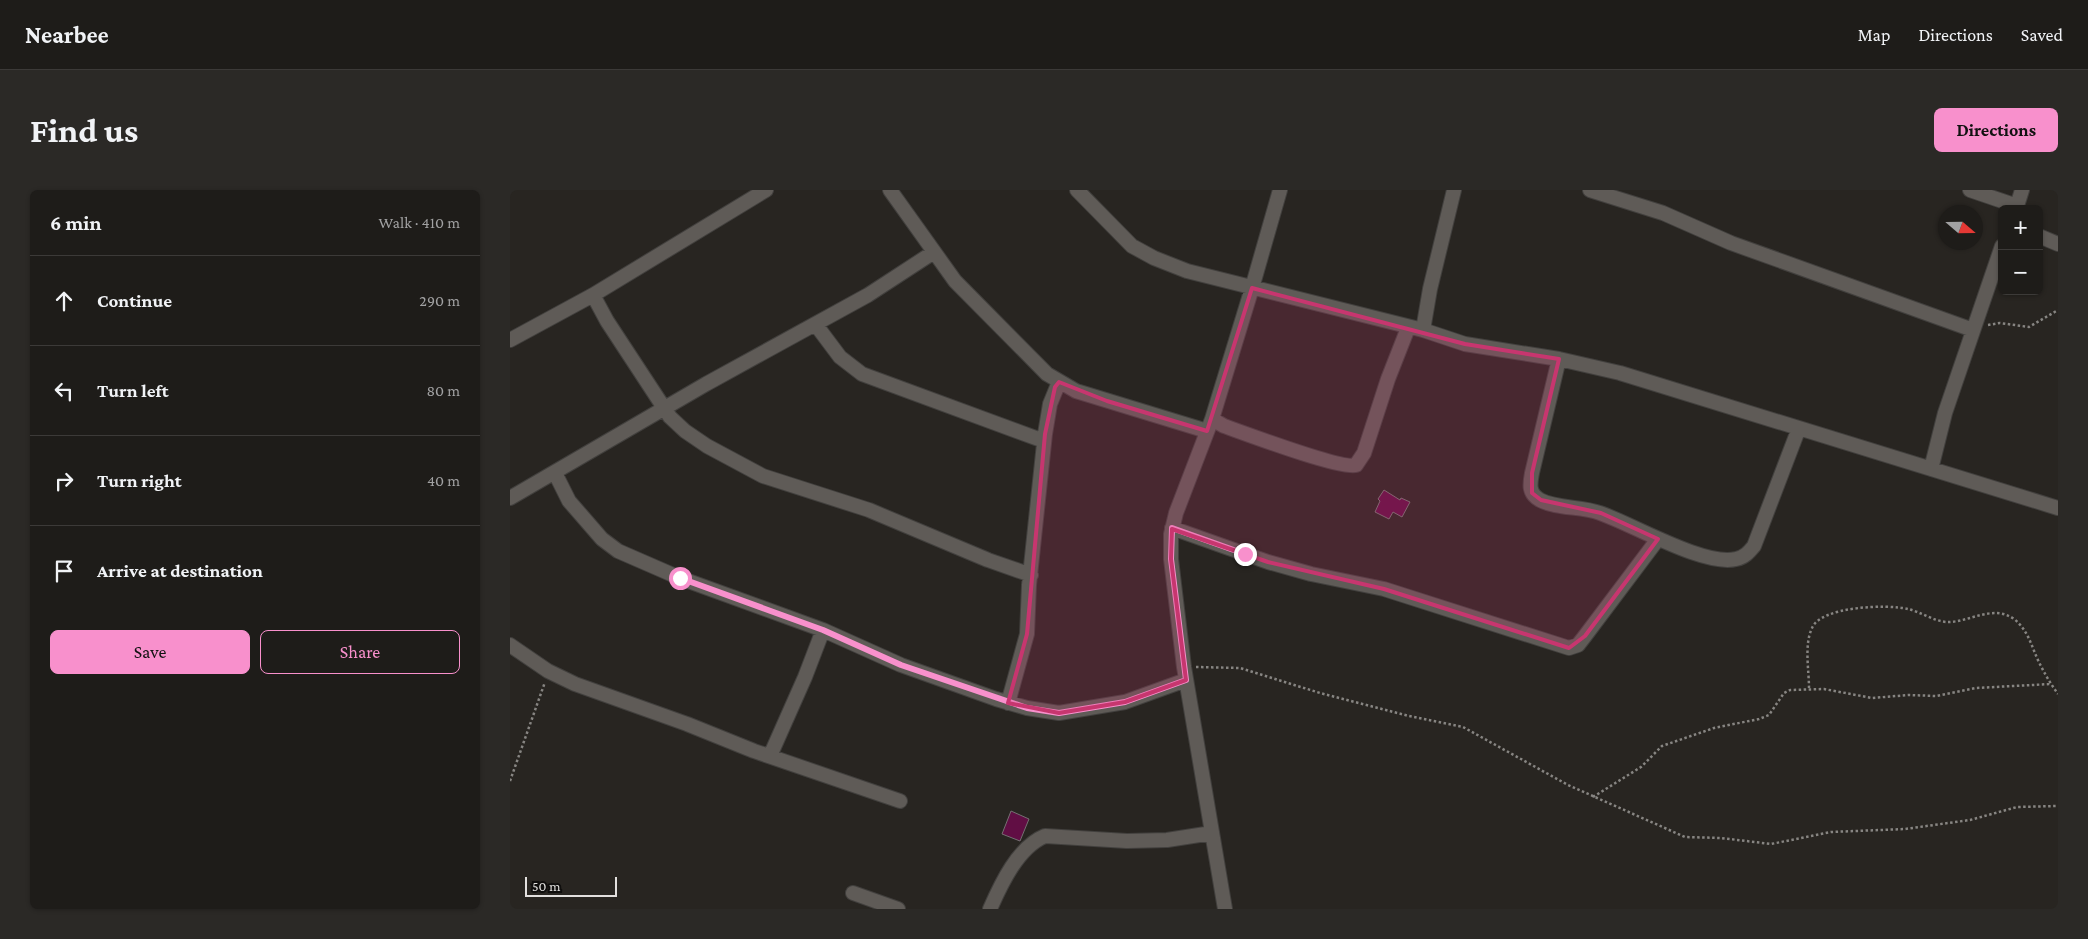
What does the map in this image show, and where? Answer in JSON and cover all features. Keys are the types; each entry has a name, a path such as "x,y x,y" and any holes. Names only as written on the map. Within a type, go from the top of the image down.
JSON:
{"street":[{"path":"510,340 593,295 766,190"},
{"path":"890,190 955,281 1047,374 1059,382 1106,401 1209,425 1224,426 1326,461 1347,466 1356,465 1364,453 1391,370 1408,328"},
{"path":"1077,190 1118,234 1142,253 1187,271 1408,328 1423,330 1465,344 1559,359 1620,373 2058,508"},
{"path":"1225,909 1185,673 1171,559 1172,528 1209,425 1252,288 1280,190"},
{"path":"1423,330 1430,289 1454,190"},
{"path":"1590,190 1663,213 1730,243 1973,330"},
{"path":"1970,190 2008,205"},
{"path":"2017,205 2022,190"},
{"path":"2043,238 2058,244"},
{"path":"1931,469 1945,413 2001,250"},
{"path":"510,498 706,384 816,325 934,252"},
{"path":"593,295 616,336 665,409 685,431 742,466 763,476 869,510 964,550 1031,575"},
{"path":"816,325 840,357 862,374 1044,441"},
{"path":"1559,359 1532,473 1530,487 1532,494 1541,500 1601,513 1658,539 1719,560 1735,560 1749,553 1760,531 1799,428"},
{"path":"1008,703 1027,634 1044,441 1050,404 1059,382"},
{"path":"555,473 575,508 602,539 618,551 680,578 823,630 901,665 1008,703 1059,713 1125,702 1185,673"},
{"path":"1172,528 1268,562 1311,574 1384,589 1569,648 1578,645 1658,539"},
{"path":"770,756 805,678 823,630"},
{"path":"510,645 548,671 574,684 770,756 900,801"},
{"path":"990,909 1003,880 1014,865 1034,842 1045,836 1135,841 1168,840 1212,833"},
{"path":"853,893 898,909"}],"path":[{"path":"1973,330 1996,323 2028,327 2058,310"},
{"path":"1809,688 1808,639 1812,627 1818,619 1826,614 1846,610 1890,607 1907,609 1948,622 1996,613 2006,615 2015,620 2027,635 2051,684 2058,694"},
{"path":"1185,673 1240,668 1320,693 1409,716 1463,727 1593,797 1685,837 1721,838 1771,844 1831,832 1905,829 1970,820 2017,807 2058,806"},
{"path":"510,781 548,671"},
{"path":"1593,797 1640,767 1662,746 1714,728 1759,719 1769,715 1784,693 1809,688 1872,698 1909,694 1936,696 1976,688 2051,684"}],"highlighted area":[{"path":"1252,288 1465,344 1559,359 1532,473 1532,493 1541,500 1601,513 1658,539 1585,636 1569,648 1384,589 1268,562 1172,529 1171,559 1186,680 1125,702 1059,713 1008,703 1027,634 1045,434 1055,387 1059,382 1107,401 1207,431"}],"building":[{"path":"1384,490 1400,500 1401,498 1410,502 1402,517 1393,512 1389,519 1375,512 1380,501 1378,499"},
{"path":"1011,811 1029,819 1020,841 1002,834"}],"route":[{"path":"680,578 775,611 901,665 947,682 1027,708 1059,713 1125,702 1186,680 1171,559 1172,528 1245,554"}]}
